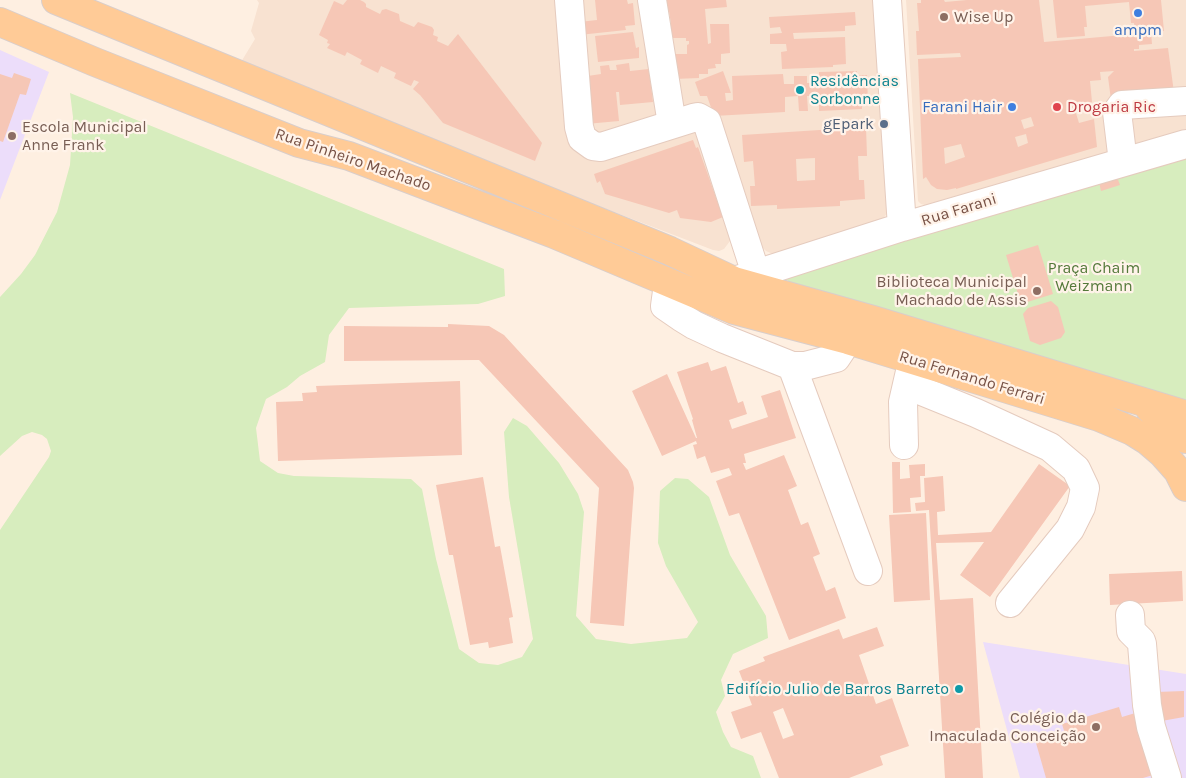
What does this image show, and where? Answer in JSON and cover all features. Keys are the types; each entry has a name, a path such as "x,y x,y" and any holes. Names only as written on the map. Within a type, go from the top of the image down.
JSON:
{"main road":[{"name":"Rua Pinheiro Machado","path":"56,0 670,251 745,278"},
{"name":"Rua Pinheiro Machado","path":"0,22 299,143 348,156 545,231 734,310"},
{"name":"Rua Fernando Ferrari","path":"745,278 873,320 1143,403 1185,420"},
{"name":"Rua Fernando Ferrari","path":"734,310 848,340 910,373 1099,417 1132,431 1148,441 1178,471 1186,487"}],"street":[{"path":"569,0 579,127 582,138 593,146 601,147 698,117 707,122 710,127 745,278"},
{"path":"652,0 672,124"},
{"path":"887,0 902,227"},
{"path":"1122,162 1117,112 1122,105 1186,101"},
{"name":"Rua Farani","path":"745,278 902,227 1186,144"},
{"path":"668,284 665,306 681,317 702,328 792,366 805,366 836,358 848,340"},
{"path":"792,366 868,571"},
{"path":"904,444 903,402 910,373 976,412 1050,447 1076,469 1085,488 1082,507 1070,529 1010,603"},
{"path":"1130,615 1131,631 1142,644 1147,705 1151,727 1167,778"}],"shaded area":[{"path":"257,0 562,0 576,150 582,156 594,160 695,128 732,237 730,241 724,249 719,251 713,250 536,182 241,62 255,39 251,31 259,3"},
{"path":"576,0 643,0 661,113 600,136 591,134"},
{"path":"659,0 875,0 887,213 881,222 773,254 766,251 758,243 711,108 705,104 683,111"},
{"path":"906,0 1186,0 1186,129 925,205 921,204 918,201"},
{"name":"Escola Municipal Anne Frank","path":"0,50 49,72 0,200"},
{"name":"Colégio da Imaculada Conceição","path":"983,642 1186,674 1186,778 1020,778"}],"green space":[{"path":"70,93 504,269 505,296 478,304 349,308 329,335 325,362 266,399 256,428 260,461 278,473 294,476 411,479 422,489 436,559 459,649 479,663 498,665 522,657 533,639 509,497 504,432 513,418 527,426 559,463 578,494 584,512 576,616 596,639 631,644 687,638 698,622 666,566 658,543 660,491 675,478 688,479 709,497 730,555 766,616 768,638 733,654 721,680 725,696 716,712 731,747 753,756 761,778 0,778 0,530 49,457 51,451 47,439 42,435 32,432 22,436 0,456 0,297 35,255 57,212 70,165 73,117"},
{"name":"Praça Chaim Weizmann","path":"1186,155 1186,400 791,283 783,277"}],"building":[{"path":"347,0 360,0 366,4 366,7 380,14 382,10 386,9 399,14 400,21 414,27 418,22 432,27 434,30 433,35 438,37 437,41 448,46 458,34 542,143 535,161 443,123 413,89 419,82 414,80 411,86 394,78 396,73 381,66 378,73 360,64 362,60 347,52 345,56 327,48 330,44 327,43 328,40 319,35 334,1 343,5"},
{"path":"595,0 627,0 628,4 633,3 635,25 625,26 626,30 579,35 579,22 597,20"},
{"path":"663,0 726,0 727,7 705,9 708,44 711,43 710,24 729,24 730,53 721,54 721,64 715,64 716,68 708,69 708,74 699,74 699,78 674,79 671,54 687,54 689,41 686,41 686,38 668,38 667,24 671,24 669,11 664,11"},
{"path":"921,0 944,0 945,2 967,0 1039,0 1044,42 1135,34 1134,23 1131,23 1129,2 1085,6 1087,27 1084,27 1085,36 1057,38 1053,0 1161,0 1164,31 1151,32 1152,44 1139,45 1139,49 1134,49 1134,51 1168,48 1175,100 1112,107 1108,77 1114,71 1100,72 1101,80 1090,81 1092,102 1075,110 1079,123 1094,119 1097,147 956,189 937,189 931,185 926,177 923,179 918,59 961,57 960,53 917,55 916,31 919,31 917,3 921,3","holes":["1031,117 1034,126 1024,129 1021,120","1026,134 1028,143 1018,147 1015,137","961,144 965,157 945,164 944,148"]},
{"path":"855,12 856,25 845,26 845,31 793,33 794,39 845,37 846,64 833,65 833,67 782,69 781,52 787,51 786,44 770,44 770,34 782,33 780,27 770,28 769,17"},
{"path":"633,32 636,48 639,47 639,58 598,62 595,36"},
{"path":"629,63 630,71 649,69 653,102 620,105 619,92 616,92 619,121 586,124 581,77 601,74 600,66 609,65 610,70 617,70 616,65"},
{"name":"Residências Sorbonne","path":"723,71 731,93 725,93 726,101 733,100 732,76 783,74 784,84 794,84 794,76 807,76 807,83 819,83 819,72 857,71 857,75 867,75 868,102 862,102 862,109 819,111 819,96 807,96 808,111 799,111 798,96 785,97 785,112 714,116 707,96 700,96 695,82"},
{"path":"14,73 31,79 26,95 20,94 3,142 0,141 0,74 12,78"},
{"path":"866,127 867,156 858,156 859,180 864,180 865,199 840,201 840,206 777,209 777,205 751,206 750,186 755,186 753,161 744,162 742,135","holes":["815,158 815,180 797,181 796,159"]},
{"path":"693,140 696,148 698,147 723,217 711,222 680,218 677,210 669,213 605,194 600,181 597,183 594,174"},
{"path":"1117,177 1120,185 1101,191 1099,182"},
{"path":"1038,245 1053,294 1021,304 1006,255"},
{"path":"1051,301 1058,307 1065,332 1061,338 1040,345 1030,341 1023,314 1028,308"},
{"path":"448,324 489,326 504,335 628,470 634,488 624,626 590,623 599,488 479,360 344,361 344,326 448,327"},
{"path":"708,362 711,371 726,366 738,403 743,401 747,414 729,420 732,429 768,417 761,396 780,390 796,438 744,454 746,463 743,463 746,470 784,455 797,486 788,490 801,525 808,522 820,554 813,557 826,591 835,587 846,618 789,640 739,513 729,516 716,481 732,475 729,468 711,473 705,456 697,459 693,445 697,444 696,441 662,456 632,391 667,374 697,438 693,419 677,372"},
{"path":"460,381 462,455 278,461 276,402 303,401 302,393 317,392 316,386"},
{"path":"892,462 900,462 900,479 910,478 909,465 925,464 925,476 920,476 921,497 910,498 911,512 893,513"},
{"name":"Edifício Julio de Barros Barreto","path":"1039,464 1070,486 990,597 960,575 984,542 936,543 940,600 973,598 983,778 945,778 929,510 916,511 915,503 925,502 924,478 943,476 945,511 937,512 938,535 991,532"},
{"path":"483,477 495,547 500,546 513,617 509,618 513,643 489,648 488,642 470,645 453,555 449,555 436,485"},
{"path":"926,513 930,600 894,602 889,515"},
{"path":"1182,571 1183,601 1110,605 1109,574"},
{"path":"877,627 884,646 859,655 876,704 892,698 909,746 880,756 883,765 849,778 779,778 761,732 741,739 731,712 752,705 739,671 765,661 763,657 839,629 843,639","holes":["783,708 794,735 783,739 773,712"]},
{"path":"1184,691 1184,717 1156,722 1156,692"},
{"path":"1119,707 1122,717 1142,711 1160,773 1143,778 1046,778 1036,743 1065,734 1062,724"}],"place":[{"name":"ampm","path":"1138,13"},
{"name":"Wise Up","path":"944,17"},
{"name":"Residências Sorbonne","path":"800,90"},
{"name":"Farani Hair","path":"1012,107"},
{"name":"Drogaria Ric","path":"1057,107"},
{"name":"gEpark","path":"884,124"},
{"name":"Escola Municipal Anne Frank","path":"12,136"},
{"name":"Biblioteca Municipal Machado de Assis","path":"1037,291"},
{"name":"Edifício Julio de Barros Barreto","path":"959,689"},
{"name":"Colégio da Imaculada Conceição","path":"1096,727"}]}
